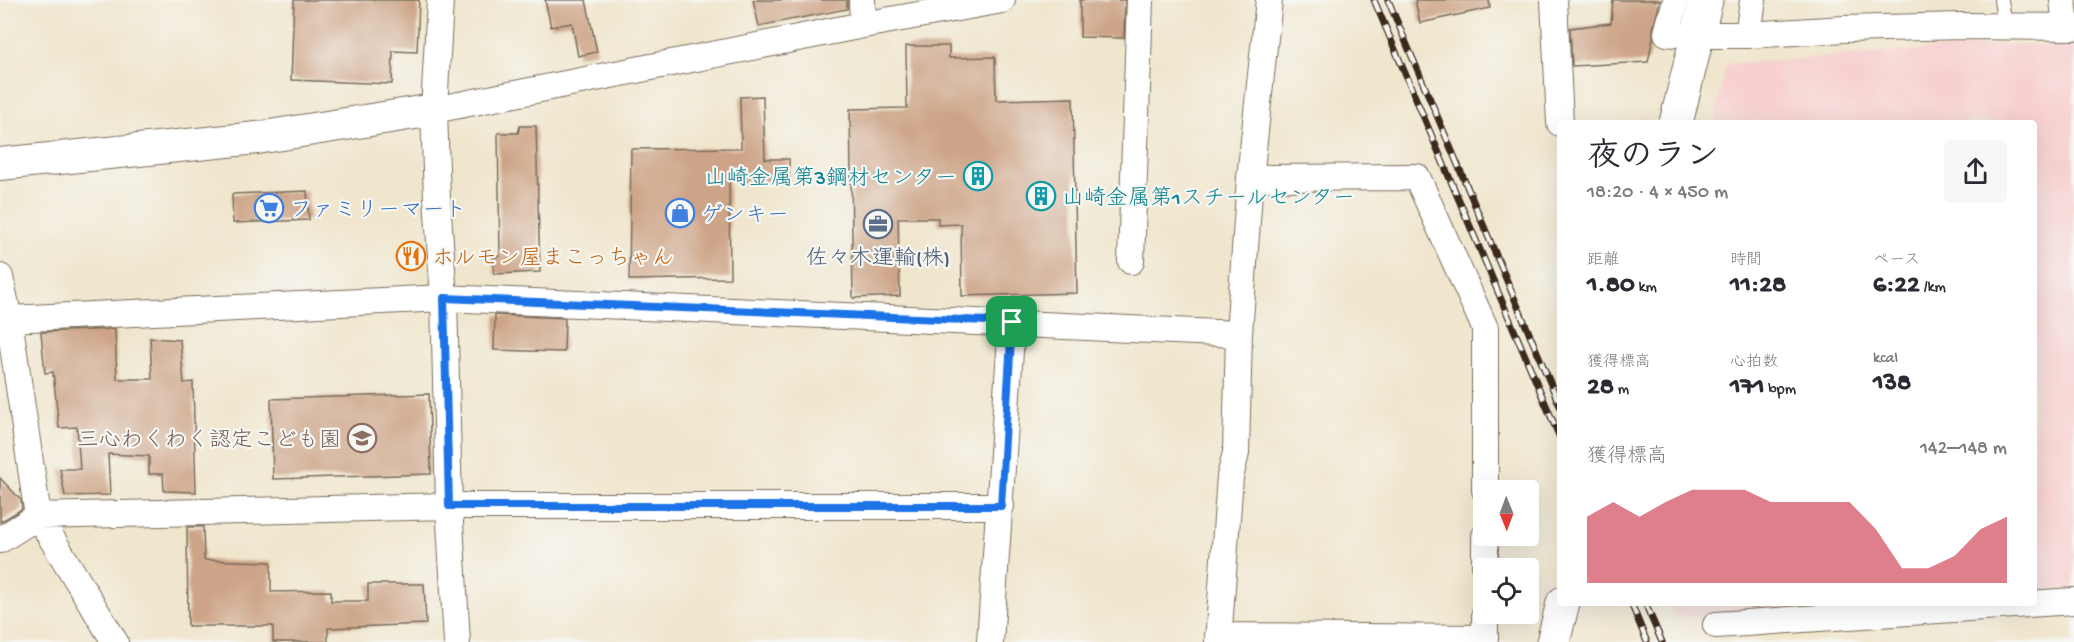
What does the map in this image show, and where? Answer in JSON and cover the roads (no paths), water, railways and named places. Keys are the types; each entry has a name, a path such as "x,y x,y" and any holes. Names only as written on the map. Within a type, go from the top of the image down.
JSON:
{"main road":[{"path":"1677,120 1706,0"},
{"path":"1553,642 1562,606"}],"street":[{"path":"440,0 434,110 444,298 449,506 457,642"},
{"path":"862,0 863,25"},
{"path":"0,164 257,138 434,110 863,25 1002,0"},
{"path":"1131,261 1140,0"},
{"path":"1269,0 1250,178 1239,334 1236,453 1230,477 1218,639 1485,638 1485,624"},
{"path":"1554,0 1560,120"},
{"path":"1675,34 1667,33 1676,0"},
{"path":"1748,35 1753,0"},
{"path":"1711,35 1844,29 2070,27 2063,0"},
{"path":"1250,178 1417,177 1485,328 1485,480"},
{"path":"0,277 9,319 38,516 115,642"},
{"path":"9,319 444,298 1239,334"},
{"path":"990,642 1012,322"},
{"path":"0,540 38,516 449,506 1001,506"},
{"path":"2037,603 2074,601"},
{"path":"1716,625 1999,606"}],"lane":[{"path":"2001,0 2005,26"}],"railway":[{"path":"1374,0 1557,431"},
{"path":"1388,0 1557,399"},
{"path":"1632,606 1647,642"},
{"path":"1646,606 1662,642"}],"place":[{"name":"山崎金属第3鋼材センター","path":"978,176"},
{"name":"山崎金属第1スチールセンター","path":"1041,196"},
{"name":"ファミリーマート","path":"269,208"},
{"name":"ゲンキー","path":"680,213"},
{"name":"佐々木運輸(株)","path":"878,224"},
{"name":"ホルモン屋まこっちゃん","path":"411,256"},
{"name":"三心わくわく認定こども園","path":"362,438"}]}
